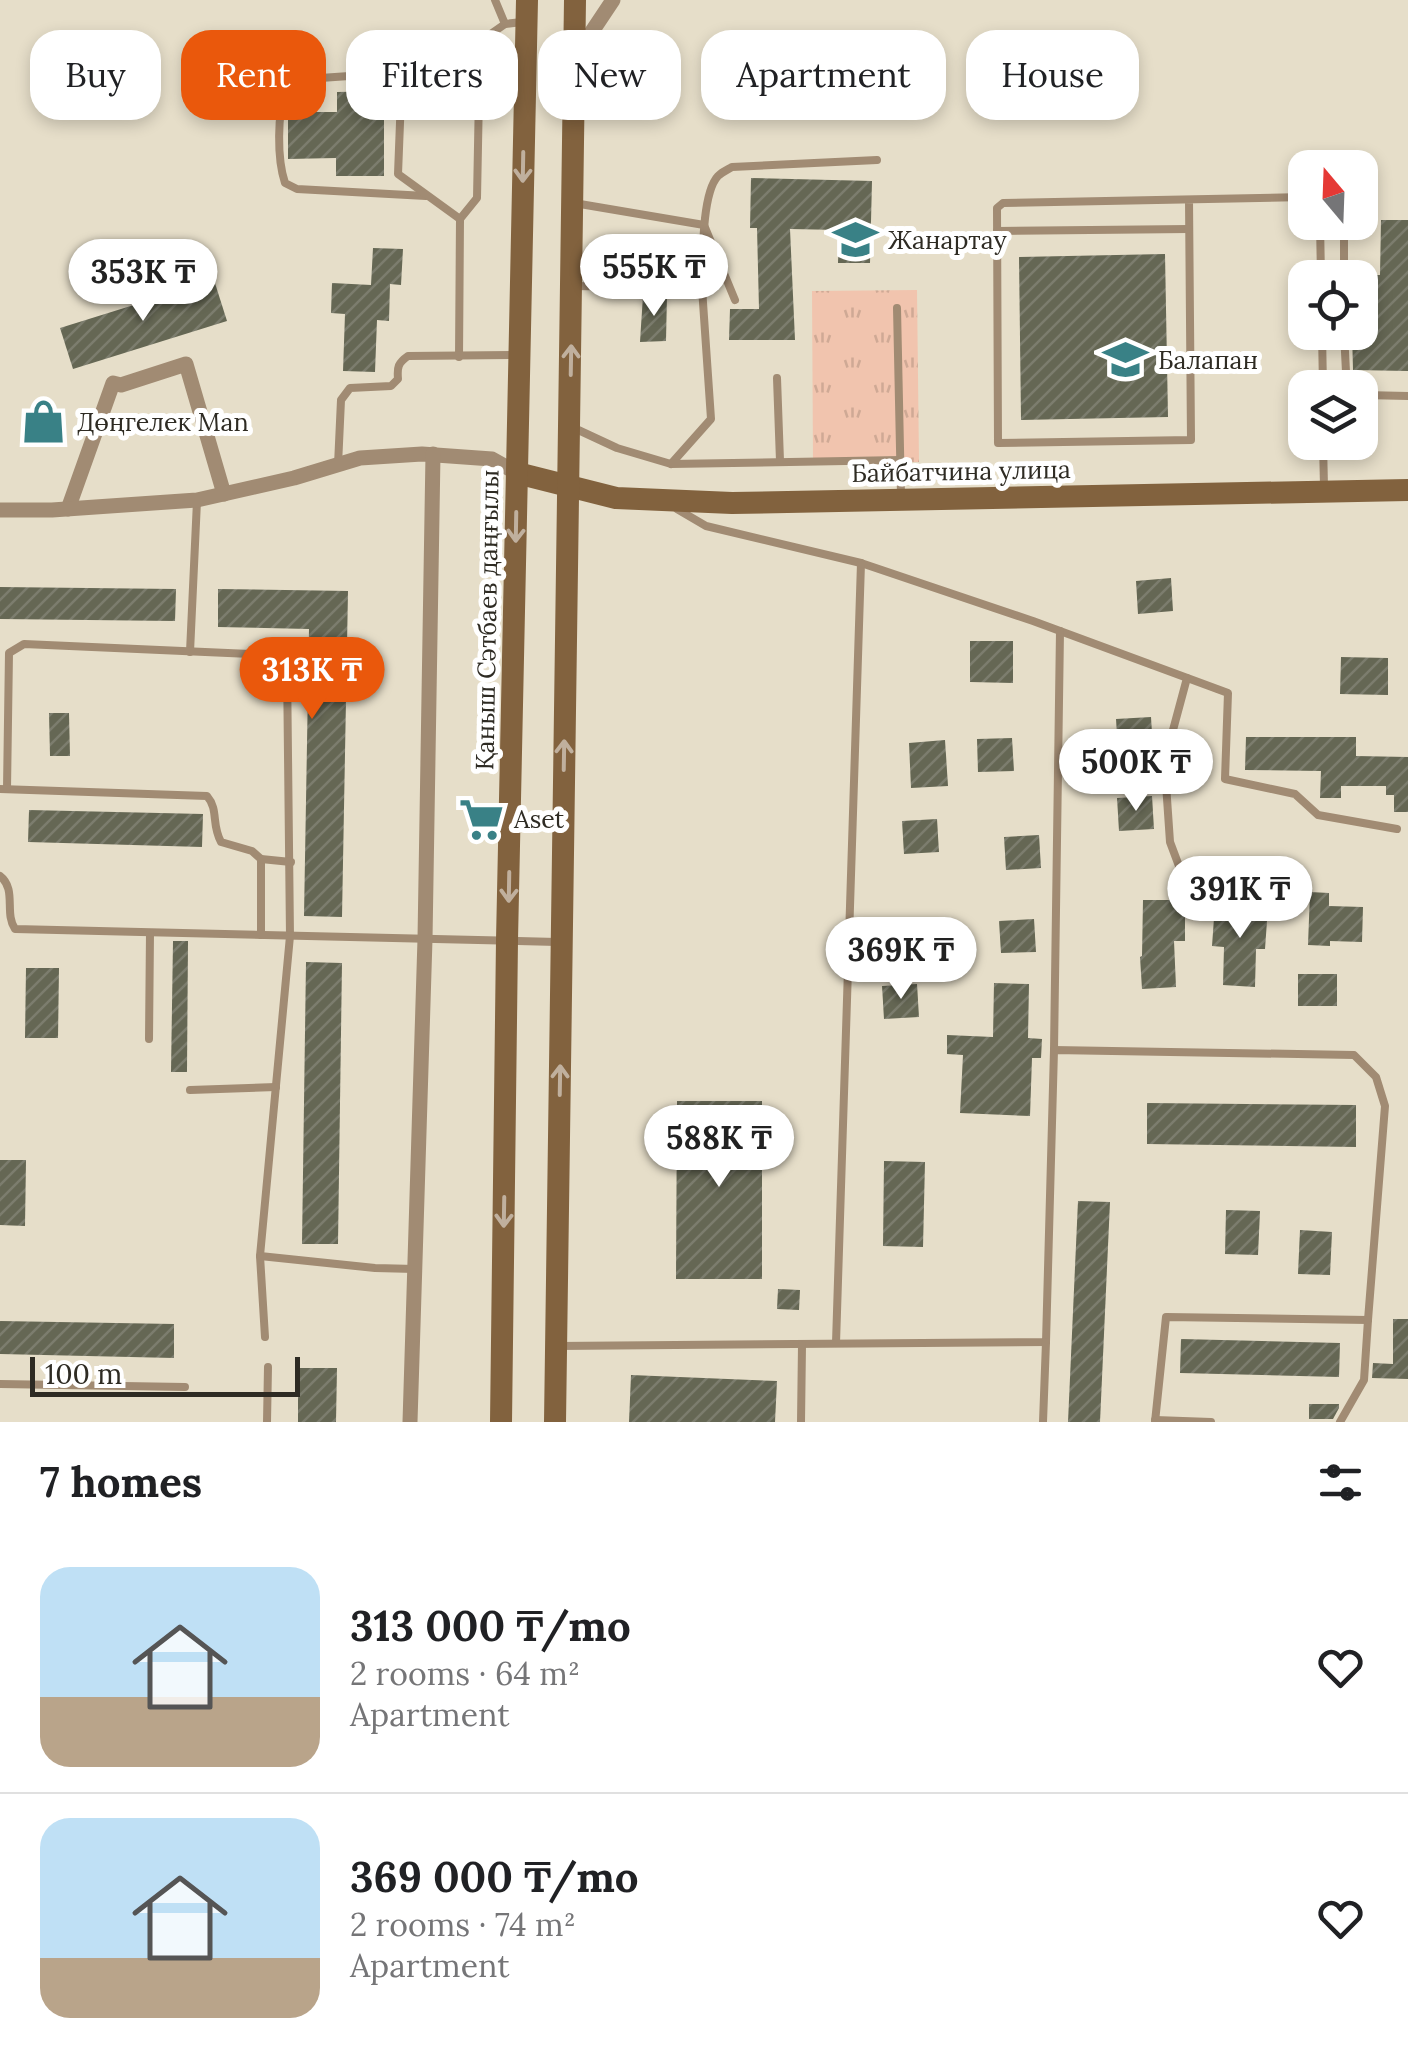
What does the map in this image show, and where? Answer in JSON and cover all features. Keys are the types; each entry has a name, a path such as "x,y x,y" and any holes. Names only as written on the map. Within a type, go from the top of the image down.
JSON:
{"main road":[{"path":"575,30 576,0"},
{"name":"Қаныш Сәтбаев даңғылы","path":"501,1422 520,355 519,15"},
{"path":"555,1422 575,120"},
{"name":"Байбатчина улица","path":"518,472 616,498 732,503 1408,490"}],"street":[{"path":"593,30 613,0"},
{"path":"68,508 113,383 121,385 186,364 224,494"},
{"path":"410,1422 424,939 432,454"},
{"path":"0,510 197,500 360,458 432,454 492,459 518,472"}],"lane":[{"path":"496,0 519,15 497,30"},
{"path":"346,76 306,79 286,89 282,102 280,168 285,184 296,190 429,196"},
{"path":"400,120 398,174 460,219"},
{"path":"459,356 460,219 478,198 479,120"},
{"path":"671,464 711,419 702,288 704,224 717,176 732,166 877,160"},
{"path":"1189,200 1192,440 998,443 997,208 1003,203 1288,197"},
{"path":"574,203 704,224"},
{"path":"704,224 735,300"},
{"path":"997,231 1189,229"},
{"path":"572,286 702,288"},
{"path":"897,308 902,500"},
{"path":"338,465 340,400 350,388 391,386 398,379 397,366 408,356 520,355"},
{"path":"777,378 780,461"},
{"path":"1378,395 1408,396"},
{"path":"570,426 616,448 671,464 901,460"},
{"path":"1324,460 1324,492"},
{"path":"190,652 197,500"},
{"path":"666,500 706,526 861,563 1228,693 1226,779 1295,794 1318,815 1396,828"},
{"path":"836,1342 861,563"},
{"path":"1043,1422 1054,1050 1060,631"},
{"path":"265,1336 260,1256 290,936 290,862 286,664 272,655 24,644 9,653 4,789 207,796 214,804 215,830 222,842 252,851 261,859 290,862"},
{"path":"1188,678 1172,730 1166,784 1170,842 1182,874 1288,880"},
{"path":"261,859 261,935"},
{"path":"0,876 8,887 10,922 15,929 561,942"},
{"path":"149,1038 150,932"},
{"path":"1054,1050 1354,1055 1376,1077 1385,1106 1364,1380 1340,1422"},
{"path":"190,1090 276,1087"},
{"path":"260,1256 375,1268 415,1268"},
{"path":"1211,1422 1155,1421 1166,1317 1368,1320"},
{"path":"557,1346 1046,1342"},
{"path":"800,1422 802,1345"},
{"path":"267,1422 268,1367"},
{"path":"0,1384 186,1387"}],"green space":[{"path":"917,290 919,462 813,463 812,291"}],"building":[{"path":"337,92 346,92 346,120 384,120 384,176 336,176 336,158 288,159 288,120 326,120 326,112 337,112"},
{"path":"751,178 872,181 870,263 838,263 839,230 790,229 795,340 729,340 730,309 759,309 757,228 750,228"},
{"path":"1381,220 1408,220 1408,371 1353,370 1352,350 1378,350"},
{"path":"373,248 403,249 401,285 390,284 389,321 377,320 375,372 343,371 345,314 331,313 332,283 371,285"},
{"path":"1165,254 1168,417 1021,420 1019,257"},
{"path":"214,280 227,321 73,369 60,328"},
{"path":"643,295 667,295 666,341 640,342"},
{"path":"1171,578 1173,611 1138,614 1136,581"},
{"path":"0,587 176,589 175,621 0,619"},
{"path":"218,589 348,591 342,917 304,916 309,629 218,627"},
{"path":"970,641 1013,641 1013,683 970,682"},
{"path":"1341,657 1388,658 1388,695 1340,694"},
{"path":"49,713 69,713 70,756 50,756"},
{"path":"1151,717 1153,750 1118,752 1116,719"},
{"path":"1246,737 1356,737 1356,756 1408,757 1408,812 1394,812 1394,795 1386,795 1386,786 1341,786 1341,798 1320,798 1321,771 1245,770"},
{"path":"1012,738 1014,771 978,772 977,739"},
{"path":"945,740 948,786 911,788 909,743"},
{"path":"1152,796 1154,829 1119,831 1117,798"},
{"name":"Aset","path":"474,808 488,808 488,830 474,830"},
{"path":"29,810 203,814 202,847 28,842"},
{"path":"937,819 939,852 904,854 902,821"},
{"path":"1039,835 1041,868 1006,870 1004,837"},
{"path":"1310,892 1329,893 1329,906 1363,907 1362,942 1308,945"},
{"path":"1143,900 1185,900 1185,941 1174,941 1176,987 1142,989"},
{"path":"1215,904 1268,907 1265,949 1256,949 1255,987 1223,985 1224,947 1212,946"},
{"path":"1034,919 1036,952 1001,953 999,921"},
{"path":"173,941 188,941 187,1072 171,1072"},
{"path":"306,962 342,963 338,1244 302,1244"},
{"path":"26,968 59,968 58,1038 25,1038"},
{"path":"1298,974 1337,974 1337,1006 1298,1006"},
{"path":"994,983 1029,984 1028,1038 1042,1039 1041,1058 1032,1058 1030,1116 960,1113 963,1055 947,1054 947,1035 993,1037"},
{"path":"917,984 919,1017 884,1019 882,986"},
{"path":"677,1101 762,1101 762,1279 676,1279"},
{"path":"1147,1103 1356,1105 1356,1147 1147,1144"},
{"path":"0,1160 26,1160 25,1226 0,1225"},
{"path":"884,1161 925,1162 923,1247 883,1246"},
{"path":"1078,1201 1110,1202 1100,1422 1068,1422"},
{"path":"1226,1210 1260,1211 1258,1255 1225,1254"},
{"path":"1300,1230 1332,1232 1330,1275 1298,1274"},
{"path":"778,1289 800,1290 799,1310 777,1309"},
{"path":"1393,1319 1408,1319 1408,1379 1372,1378 1373,1363 1393,1364"},
{"path":"0,1321 174,1324 174,1358 0,1354"},
{"path":"1181,1339 1340,1343 1339,1377 1180,1373"},
{"path":"298,1368 337,1368 336,1422 298,1422"},
{"path":"631,1375 777,1381 775,1422 629,1422"},
{"path":"1309,1404 1339,1404 1339,1408 1333,1419 1309,1419"}],"place":[{"name":"Жанартау","path":"855,240"},
{"name":"Балапан","path":"1125,360"},
{"name":"Дөңгелек Man","path":"44,422"},
{"name":"Aset","path":"481,819"}]}
